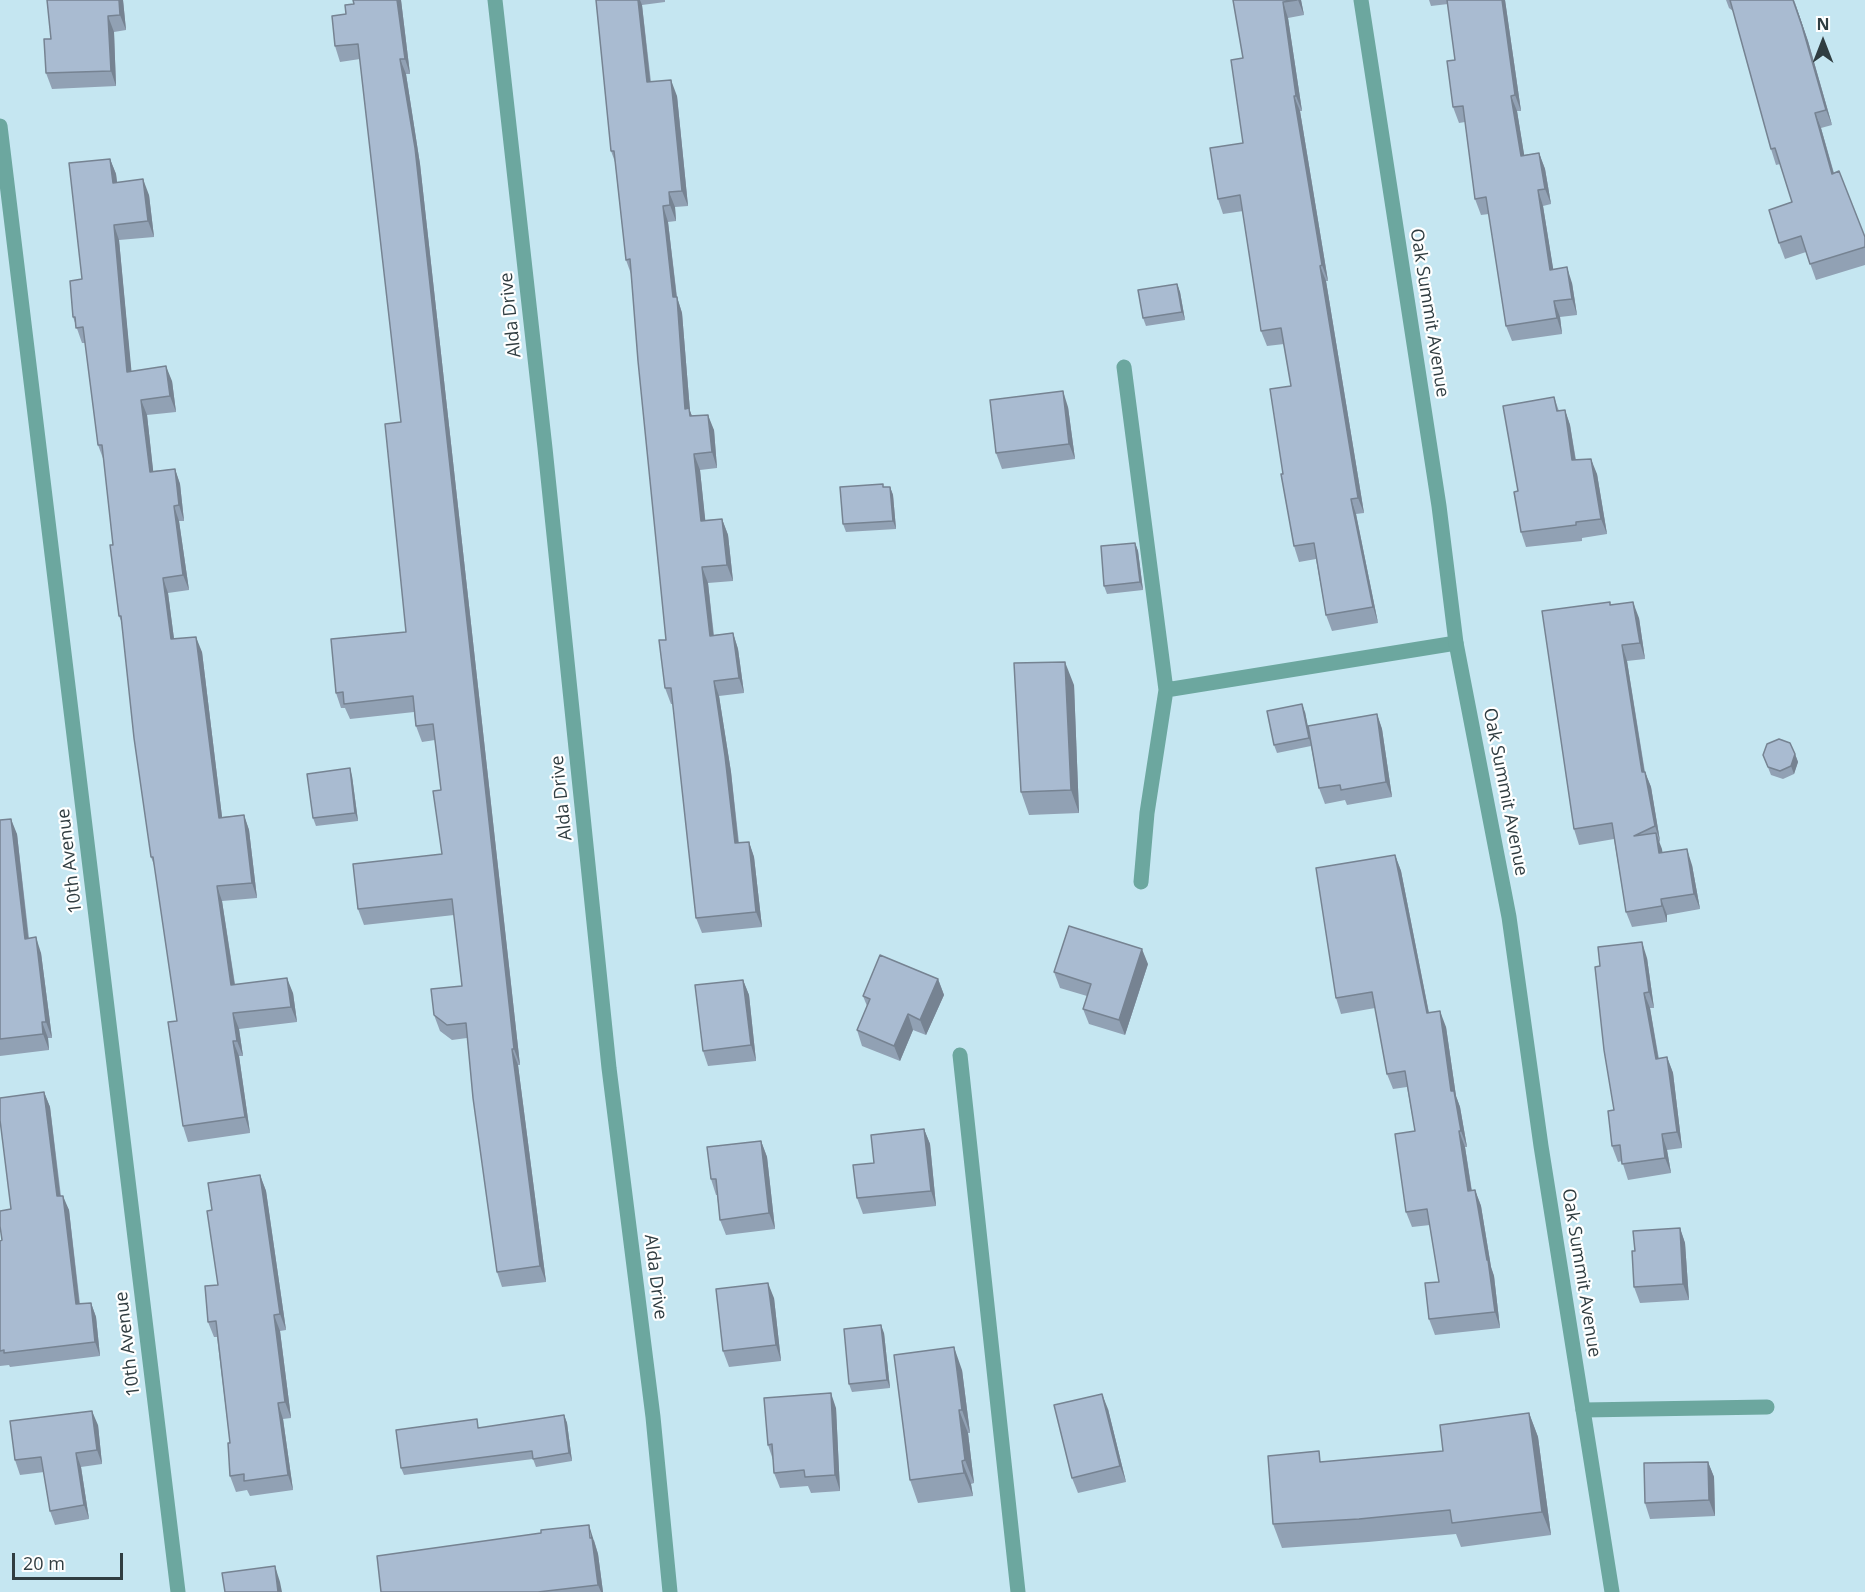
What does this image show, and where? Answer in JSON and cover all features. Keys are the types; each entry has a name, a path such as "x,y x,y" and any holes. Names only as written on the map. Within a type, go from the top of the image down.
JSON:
{"street":[{"name":"Alda Drive","path":"495,0 546,448 609,1068 652,1417 670,1592"},
{"name":"Oak Summit Avenue","path":"1361,0 1439,506 1456,643 1509,917 1541,1146 1612,1592"},
{"name":"10th Avenue","path":"0,126 178,1592"},
{"path":"1125,367 1166,690 1147,813 1141,882"},
{"path":"1166,690 1456,643"},
{"path":"960,1055 1018,1592"},
{"path":"1583,1410 1767,1407"}],"building":[{"path":"47,0 119,0 120,15 108,16 111,71 46,73 44,39 51,39"},
{"path":"353,0 397,0 405,59 400,59 415,148 514,1049 512,1049 540,1266 497,1272 473,1098 466,1023 447,1025 434,1015 431,989 462,986 452,899 358,909 353,864 442,854 433,791 441,790 433,724 416,726 413,696 344,704 343,692 336,693 331,639 406,632 385,424 401,422 358,44 335,46 332,16 346,14 345,5 354,4"},
{"path":"596,0 638,0 647,82 671,80 682,191 669,192 670,205 663,206 673,297 677,297 685,409 689,408 690,416 708,415 712,452 694,454 701,521 722,519 727,565 702,567 710,636 733,633 739,678 714,681 735,843 749,842 756,912 696,918 671,688 665,688 659,640 666,640 630,259 626,260 614,151 611,151"},
{"path":"1233,0 1297,0 1283,2 1296,96 1294,96 1358,498 1351,499 1373,607 1326,615 1314,543 1294,546 1281,474 1283,474 1270,389 1291,386 1281,328 1261,331 1240,195 1218,199 1210,148 1243,143 1231,60 1243,58"},
{"path":"1447,0 1502,0 1515,95 1511,96 1521,156 1539,153 1545,189 1538,190 1550,270 1567,267 1572,299 1554,301 1557,318 1506,326 1486,197 1475,199 1463,106 1453,107 1447,61 1455,60"},
{"path":"1730,0 1793,0 1826,110 1815,113 1832,174 1839,171 1865,237 1865,247 1810,264 1801,236 1779,243 1769,210 1792,202 1775,148 1771,149"},
{"path":"110,159 113,183 143,179 148,221 114,225 127,372 166,366 170,396 141,400 150,472 175,469 179,505 174,506 183,575 163,578 171,639 196,637 219,818 244,815 252,883 217,886 231,985 287,978 291,1007 233,1013 237,1041 233,1041 245,1117 183,1126 168,1022 177,1021 134,738 121,616 119,616 110,545 113,545 102,445 98,445 83,327 76,328 75,317 73,317 70,281 82,279 69,163"},
{"path":"1177,284 1182,312 1143,318 1138,290"},
{"path":"1063,391 1069,444 996,453 990,400"},
{"path":"1554,397 1557,411 1565,410 1572,460 1591,459 1601,519 1576,522 1576,525 1521,532 1514,492 1518,491 1503,406"},
{"path":"883,484 883,487 890,487 893,521 843,524 840,487"},
{"path":"1135,543 1140,582 1104,586 1101,546"},
{"path":"1610,602 1610,605 1633,602 1640,643 1622,645 1642,772 1645,772 1655,826 1634,836 1656,833 1659,853 1687,849 1694,894 1661,899 1662,906 1626,912 1612,823 1574,829 1542,611"},
{"path":"1065,662 1071,790 1021,792 1014,663"},
{"path":"1302,704 1309,738 1274,745 1267,711"},
{"path":"1377,714 1386,782 1341,790 1340,785 1319,788 1308,726"},
{"path":"1779,739 1790,743 1795,754 1791,766 1780,771 1768,767 1763,755 1767,744"},
{"path":"350,768 355,813 313,818 307,774"},
{"path":"11,819 25,939 36,937 46,1022 42,1022 43,1034 0,1039 0,820"},
{"path":"1395,855 1427,1013 1440,1011 1451,1091 1454,1091 1461,1131 1459,1131 1468,1191 1475,1190 1495,1312 1429,1319 1425,1283 1439,1282 1427,1209 1406,1212 1395,1134 1415,1131 1405,1071 1387,1074 1372,992 1336,998 1316,868"},
{"path":"1069,926 1142,949 1119,1020 1083,1009 1091,984 1054,972"},
{"path":"1642,942 1649,992 1644,993 1656,1059 1667,1057 1677,1132 1662,1134 1665,1158 1622,1164 1620,1145 1612,1146 1608,1111 1614,1110 1604,1050 1595,967 1600,966 1598,947"},
{"path":"880,955 938,979 920,1020 908,1014 894,1046 857,1030 870,999 863,996"},
{"path":"743,980 751,1045 703,1051 695,985"},
{"path":"44,1092 57,1196 63,1196 76,1304 91,1303 95,1342 4,1353 4,1350 0,1351 0,1241 2,1240 0,1211 11,1209 0,1120 0,1098"},
{"path":"924,1129 931,1191 857,1198 853,1165 874,1163 871,1135"},
{"path":"761,1141 769,1213 720,1220 716,1179 711,1179 707,1147"},
{"path":"260,1175 280,1314 274,1315 285,1402 278,1403 288,1475 244,1481 244,1474 230,1476 228,1443 230,1443 216,1321 208,1322 205,1286 218,1285 207,1211 212,1210 208,1183"},
{"path":"1680,1228 1683,1284 1634,1287 1633,1231"},
{"path":"768,1283 776,1345 723,1351 716,1289"},
{"path":"881,1325 887,1380 849,1384 844,1329"},
{"path":"954,1347 962,1410 959,1410 965,1460 962,1461 964,1473 910,1480 894,1355"},
{"path":"831,1393 835,1475 805,1477 804,1470 774,1473 772,1444 768,1445 764,1398"},
{"path":"1102,1394 1120,1466 1072,1478 1054,1405"},
{"path":"92,1411 97,1450 76,1453 84,1505 50,1511 41,1457 15,1460 10,1421"},
{"path":"1529,1413 1542,1512 1452,1523 1450,1510 1273,1524 1268,1456 1319,1451 1320,1462 1443,1451 1440,1425"},
{"path":"564,1415 569,1453 533,1459 532,1451 401,1468 396,1430 477,1419 478,1428"},
{"path":"1708,1462 1709,1500 1645,1503 1644,1463"},
{"path":"589,1525 598,1585 538,1592 381,1592 377,1556 541,1533 541,1530"},
{"path":"275,1566 278,1592 225,1592 222,1573"}]}
